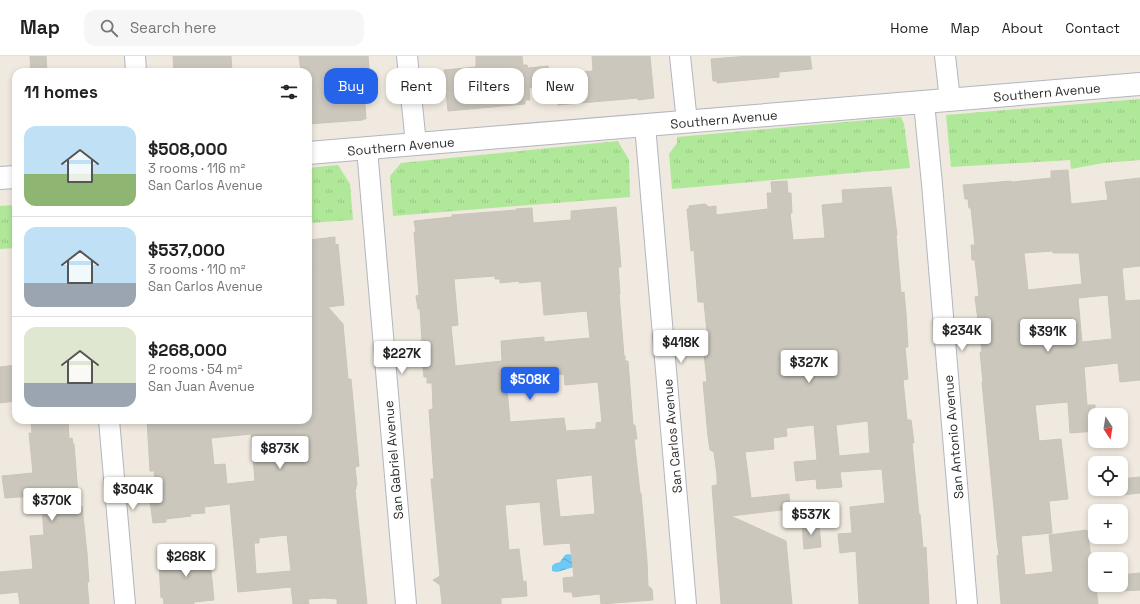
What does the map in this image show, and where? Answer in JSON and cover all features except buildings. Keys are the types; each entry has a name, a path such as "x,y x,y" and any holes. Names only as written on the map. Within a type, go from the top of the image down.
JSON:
{"street":[{"path":"135,56 136,68"},
{"path":"407,56 416,144"},
{"path":"680,56 687,122"},
{"path":"945,56 950,100"},
{"name":"Southern Avenue","path":"312,153 1140,84"},
{"name":"San Antonio Avenue","path":"924,103 967,604"},
{"name":"San Carlos Avenue","path":"645,125 686,604"},
{"name":"San Gabriel Avenue","path":"367,149 406,604"},
{"path":"0,178 12,176"},
{"path":"109,424 125,604"}],"green space":[{"path":"1140,99 1140,160 1103,163 1071,169 1070,160 951,167 946,115"},
{"path":"901,117 904,124 910,168 672,189 669,154 677,143 677,137"},
{"path":"618,141 629,160 630,197 393,216 390,176 401,163"},
{"path":"338,165 350,184 353,220 312,223 312,168"},
{"path":"12,205 12,248 0,249 0,206"}],"water":[{"path":"565,555 572,555 574,567 557,572 552,571 552,566 560,562"}]}
